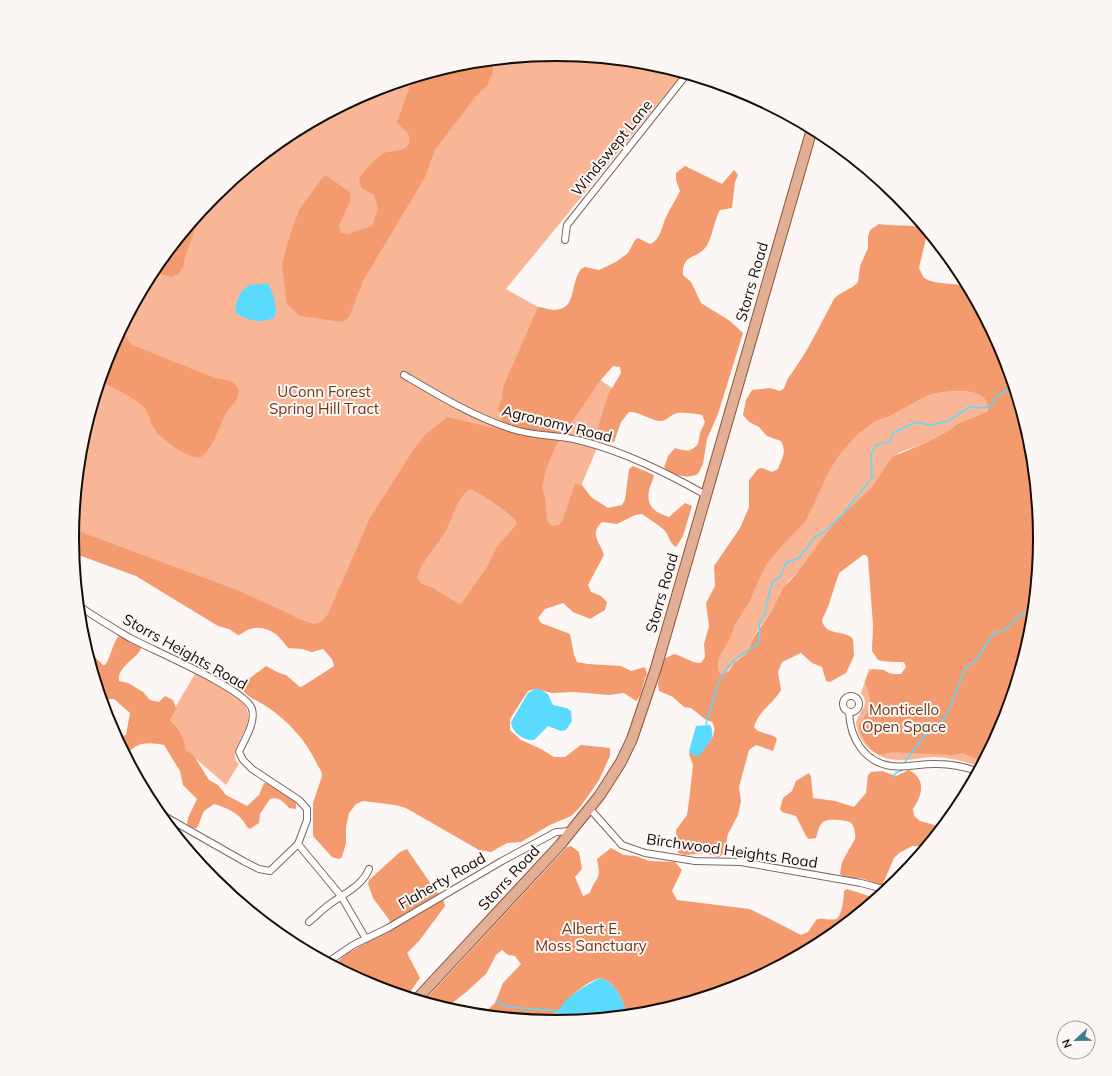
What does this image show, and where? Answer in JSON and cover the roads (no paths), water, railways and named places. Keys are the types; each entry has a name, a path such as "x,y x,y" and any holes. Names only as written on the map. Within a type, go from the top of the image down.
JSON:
{"main road":[{"name":"Storrs Road","path":"420,995 590,809 621,762 645,705 810,135"}],"street":[{"name":"Windswept Lane","path":"565,240 567,225 684,78"},
{"name":"Agronomy Road","path":"404,375 490,421 513,429 576,440 606,448 671,476 706,494"},
{"name":"Storrs Heights Road","path":"85,609 124,634 212,678 246,700 252,708 253,720 239,752 243,760 252,769 299,800 307,808 307,820 298,844 270,871 259,869 245,862 172,821"},
{"path":"849,712 850,726 860,747 868,756 879,762 892,766 940,764 959,766 972,770"},
{"name":"Birchwood Heights Road","path":"590,809 622,845 645,853 695,861 741,862 861,883 880,888"},
{"name":"Flaherty Road","path":"332,959 353,945 556,832 571,831"},
{"path":"298,844 341,896 366,939"},
{"path":"309,922 365,878 369,869"}],"water":[{"path":"267,283 274,300 276,310 275,317 255,321 240,316 236,313 237,302 240,294 245,288 250,285"},
{"path":"537,688 548,694 553,705 567,708 571,711 572,721 566,730 561,731 548,726 534,740 530,740 519,736 514,730 511,722 528,693"},
{"path":"710,725 712,729 712,737 710,741 700,755 694,756 689,751 696,726"},
{"path":"600,978 605,980 618,992 625,1010 587,1014 555,1015 567,999 582,988"}],"waterway":[{"path":"706,725 717,685 722,676 730,664 758,644 760,636 759,624 765,615 767,601 773,581 780,577 786,563 799,558 814,538 825,531 842,515 872,478 871,454 876,445 890,442 893,433 916,422 930,425 948,421 970,407 984,408 992,405 996,397 1009,389"},
{"path":"905,762 924,736 937,728 947,714 966,667 975,661 995,632 1004,631 1019,616 1027,612"},
{"path":"893,777 896,773 902,770"},
{"path":"496,1001 508,1007 559,1011"}],"park label":[{"name":"UConn Forest Spring Hill Tract","path":"324,400"},
{"name":"Monticello Open Space","path":"904,718"},
{"name":"Albert E. Moss Sanctuary","path":"591,938"}]}
